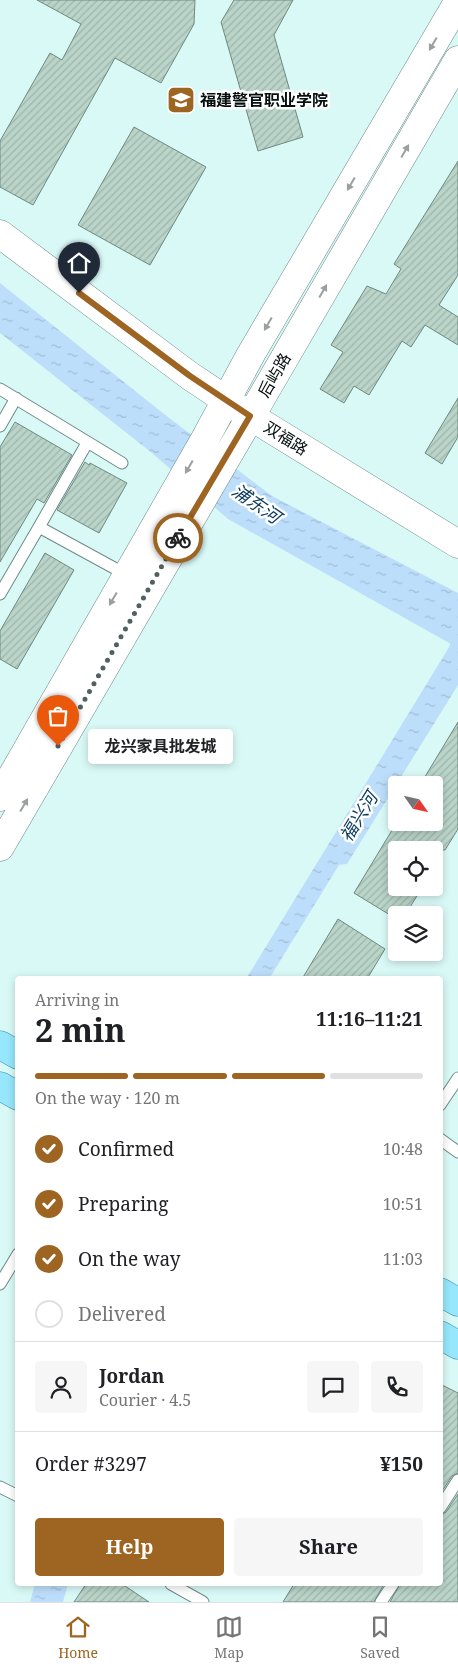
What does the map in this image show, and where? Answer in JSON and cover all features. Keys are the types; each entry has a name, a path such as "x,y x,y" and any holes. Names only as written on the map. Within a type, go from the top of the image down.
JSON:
{"main road":[{"name":"后屿路","path":"0,847 183,503 205,439 226,400 458,2"},
{"name":"后屿路","path":"0,797 127,575 183,503 227,454 458,60"},
{"name":"双福路","path":"0,234 226,400 458,544"},
{"path":"0,1045 15,1053"},
{"path":"0,1086 15,1094"},
{"path":"443,1294 458,1302"},
{"path":"443,1337 458,1346"}],"lane":[{"path":"0,389 122,463"},
{"path":"0,426 16,398"},
{"path":"0,594 87,443"},
{"path":"40,527 127,575"},
{"path":"443,1100 458,1078"},
{"path":"443,1141 458,1152"},
{"path":"0,1284 15,1259"},
{"path":"443,1503 458,1480"},
{"path":"0,1487 15,1494"},
{"path":"173,1586 184,1597 203,1602"},
{"path":"381,1602 391,1586"}],"water":[{"path":"0,283 164,414 272,496 458,593 458,685 402,776 388,776 388,798 347,864 339,865 271,976 248,976 451,644 228,519 152,453 0,333"},
{"path":"34,1586 67,1586 63,1602 30,1602"}],"building":[{"path":"37,0 195,0 194,24 161,83 115,58 33,205 0,187 0,141 50,53 62,60 81,24"},
{"path":"234,0 293,0 274,35 303,137 258,151 221,22"},
{"path":"134,127 206,167 150,265 78,225"},
{"path":"458,161 458,275 439,305 458,317 458,345 425,325 411,347 402,341 369,395 354,386 344,403 320,389 343,352 331,345 367,286 386,294 401,269 394,264"},
{"path":"458,398 458,437 442,464 425,453"},
{"path":"15,422 72,455 44,503 37,499 0,562 0,447"},
{"path":"85,462 127,483 99,533 57,510"},
{"path":"45,553 74,570 17,669 0,659 0,631"},
{"path":"458,722 458,829 445,850 443,850 443,841 388,841 388,896 417,896 411,906 388,906 388,914 354,893 392,831 443,831 443,776 425,776"},
{"path":"338,919 385,949 369,976 304,976"},
{"path":"443,1386 458,1393 458,1473 452,1476 443,1490"},
{"path":"458,1494 458,1602 390,1602 399,1586 443,1586 443,1514"},
{"path":"85,1586 125,1586 149,1602 74,1602"},
{"path":"293,1586 383,1586 374,1602 283,1602"}],"way so far":[{"path":"58,746 178,538"}],"place":[{"name":"福建警官职业学院","path":"181,100"},
{"name":"龙兴家具批发城","path":"58,746"}],"route":[{"path":"79,293 190,376 250,416 178,538"}],"water label":[{"name":"浦东河","path":"256,504"},
{"name":"福兴河","path":"359,817"}]}
